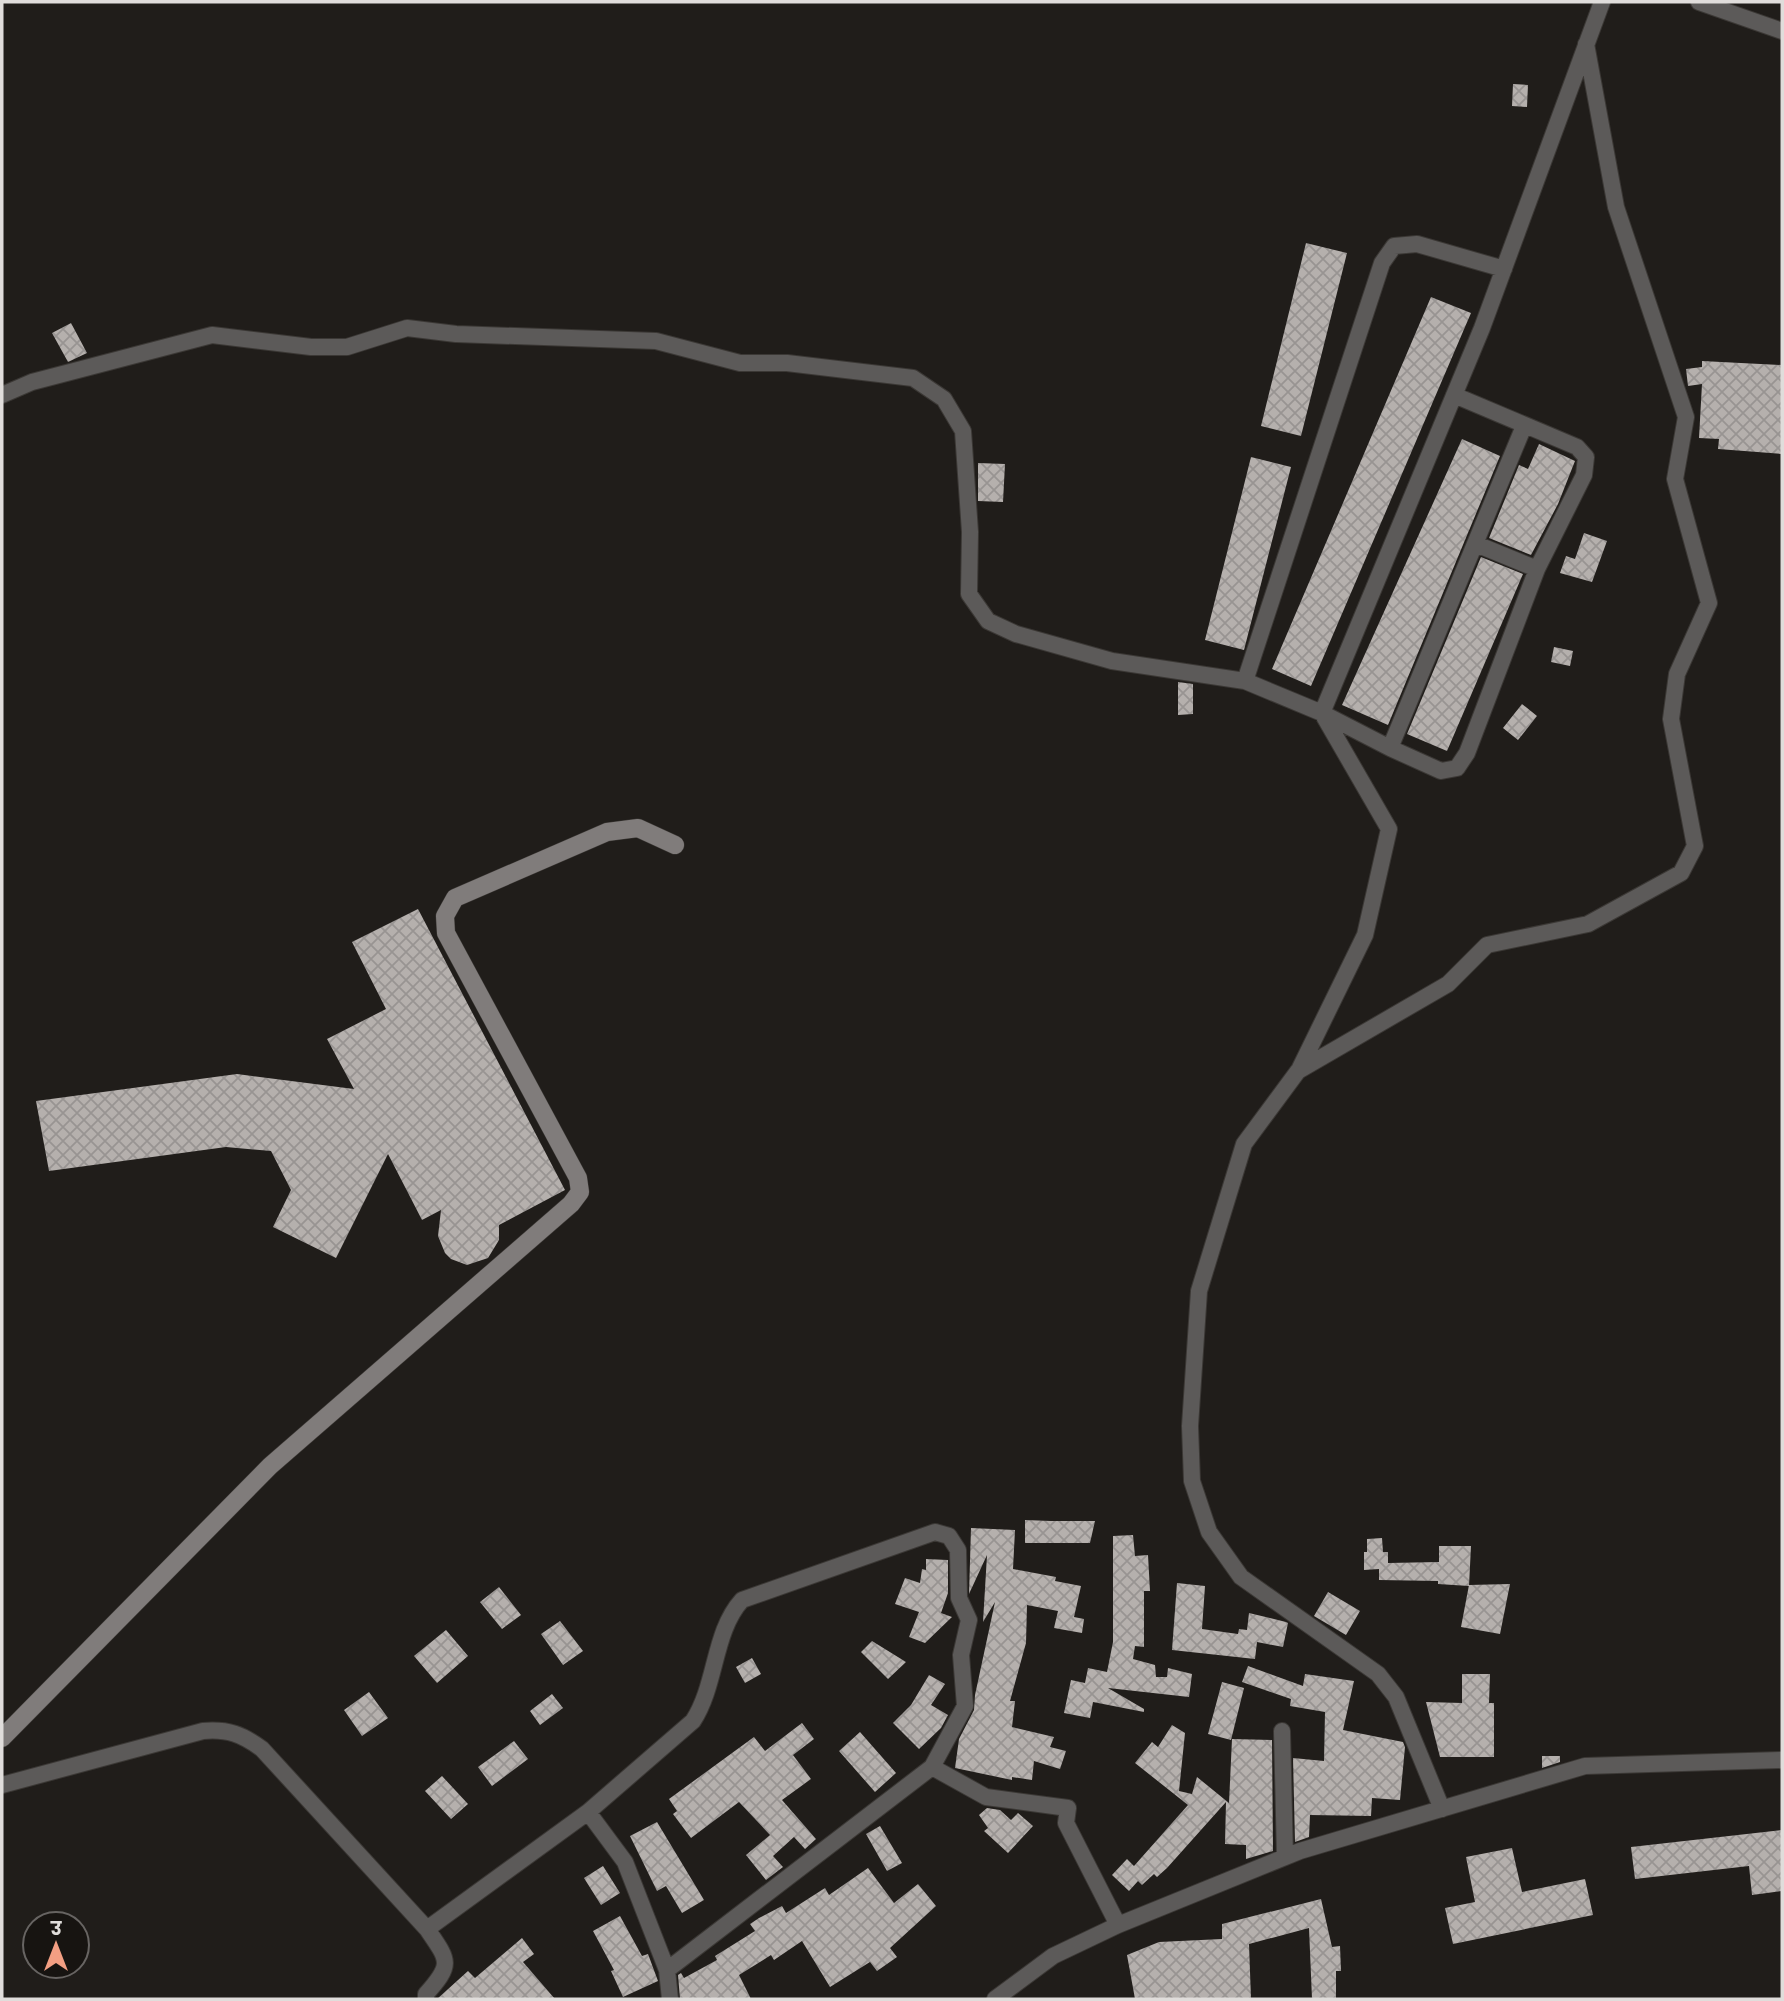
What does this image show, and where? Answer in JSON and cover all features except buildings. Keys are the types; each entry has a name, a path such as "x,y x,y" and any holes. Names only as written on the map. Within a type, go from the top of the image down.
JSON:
{"street":[{"path":"1322,713 1504,269 1602,2"},
{"path":"1699,2 1782,31"},
{"path":"1298,1071 1448,984 1487,945 1588,924 1681,873 1695,846 1671,719 1677,674 1709,603 1675,480 1686,418 1616,207 1586,44"},
{"path":"1245,681 1382,263 1394,246 1416,244 1504,269"},
{"path":"2,395 32,382 212,335 311,347 347,347 408,328 456,334 656,341 740,363 787,363 914,378 944,399 962,431 970,532 970,594 988,621 1016,634 1112,661 1245,681 1322,713 1441,771 1457,768 1467,753 1537,569 1584,475 1586,457 1577,447 1454,395"},
{"path":"1390,748 1524,426"},
{"path":"1476,544 1537,569"},
{"path":"1322,713 1389,829 1365,934 1298,1071 1244,1144 1199,1291 1190,1426 1192,1481 1209,1532 1241,1577 1378,1674 1396,1697 1442,1809"},
{"path":"2,1738 270,1466 571,1204 580,1192 578,1178 446,933 445,916 455,898 607,832 638,828 676,845"},
{"path":"427,1929 588,1812 693,1721 705,1703 727,1624 743,1600 935,1532 949,1535 958,1550 959,1598 969,1620 961,1655 965,1706 932,1768 667,1970"},
{"path":"2,1785 203,1731 226,1730 246,1737 262,1749 427,1929 447,1961 446,1970 426,1994 426,1999"},
{"path":"1282,1731 1285,1857"},
{"path":"995,1999 1053,1956 1118,1926 1285,1857 1442,1809 1585,1766 1782,1760"},
{"path":"932,1768 986,1797 1068,1808 1066,1822 1118,1926"},
{"path":"588,1812 625,1862 667,1970 670,1999"}]}
